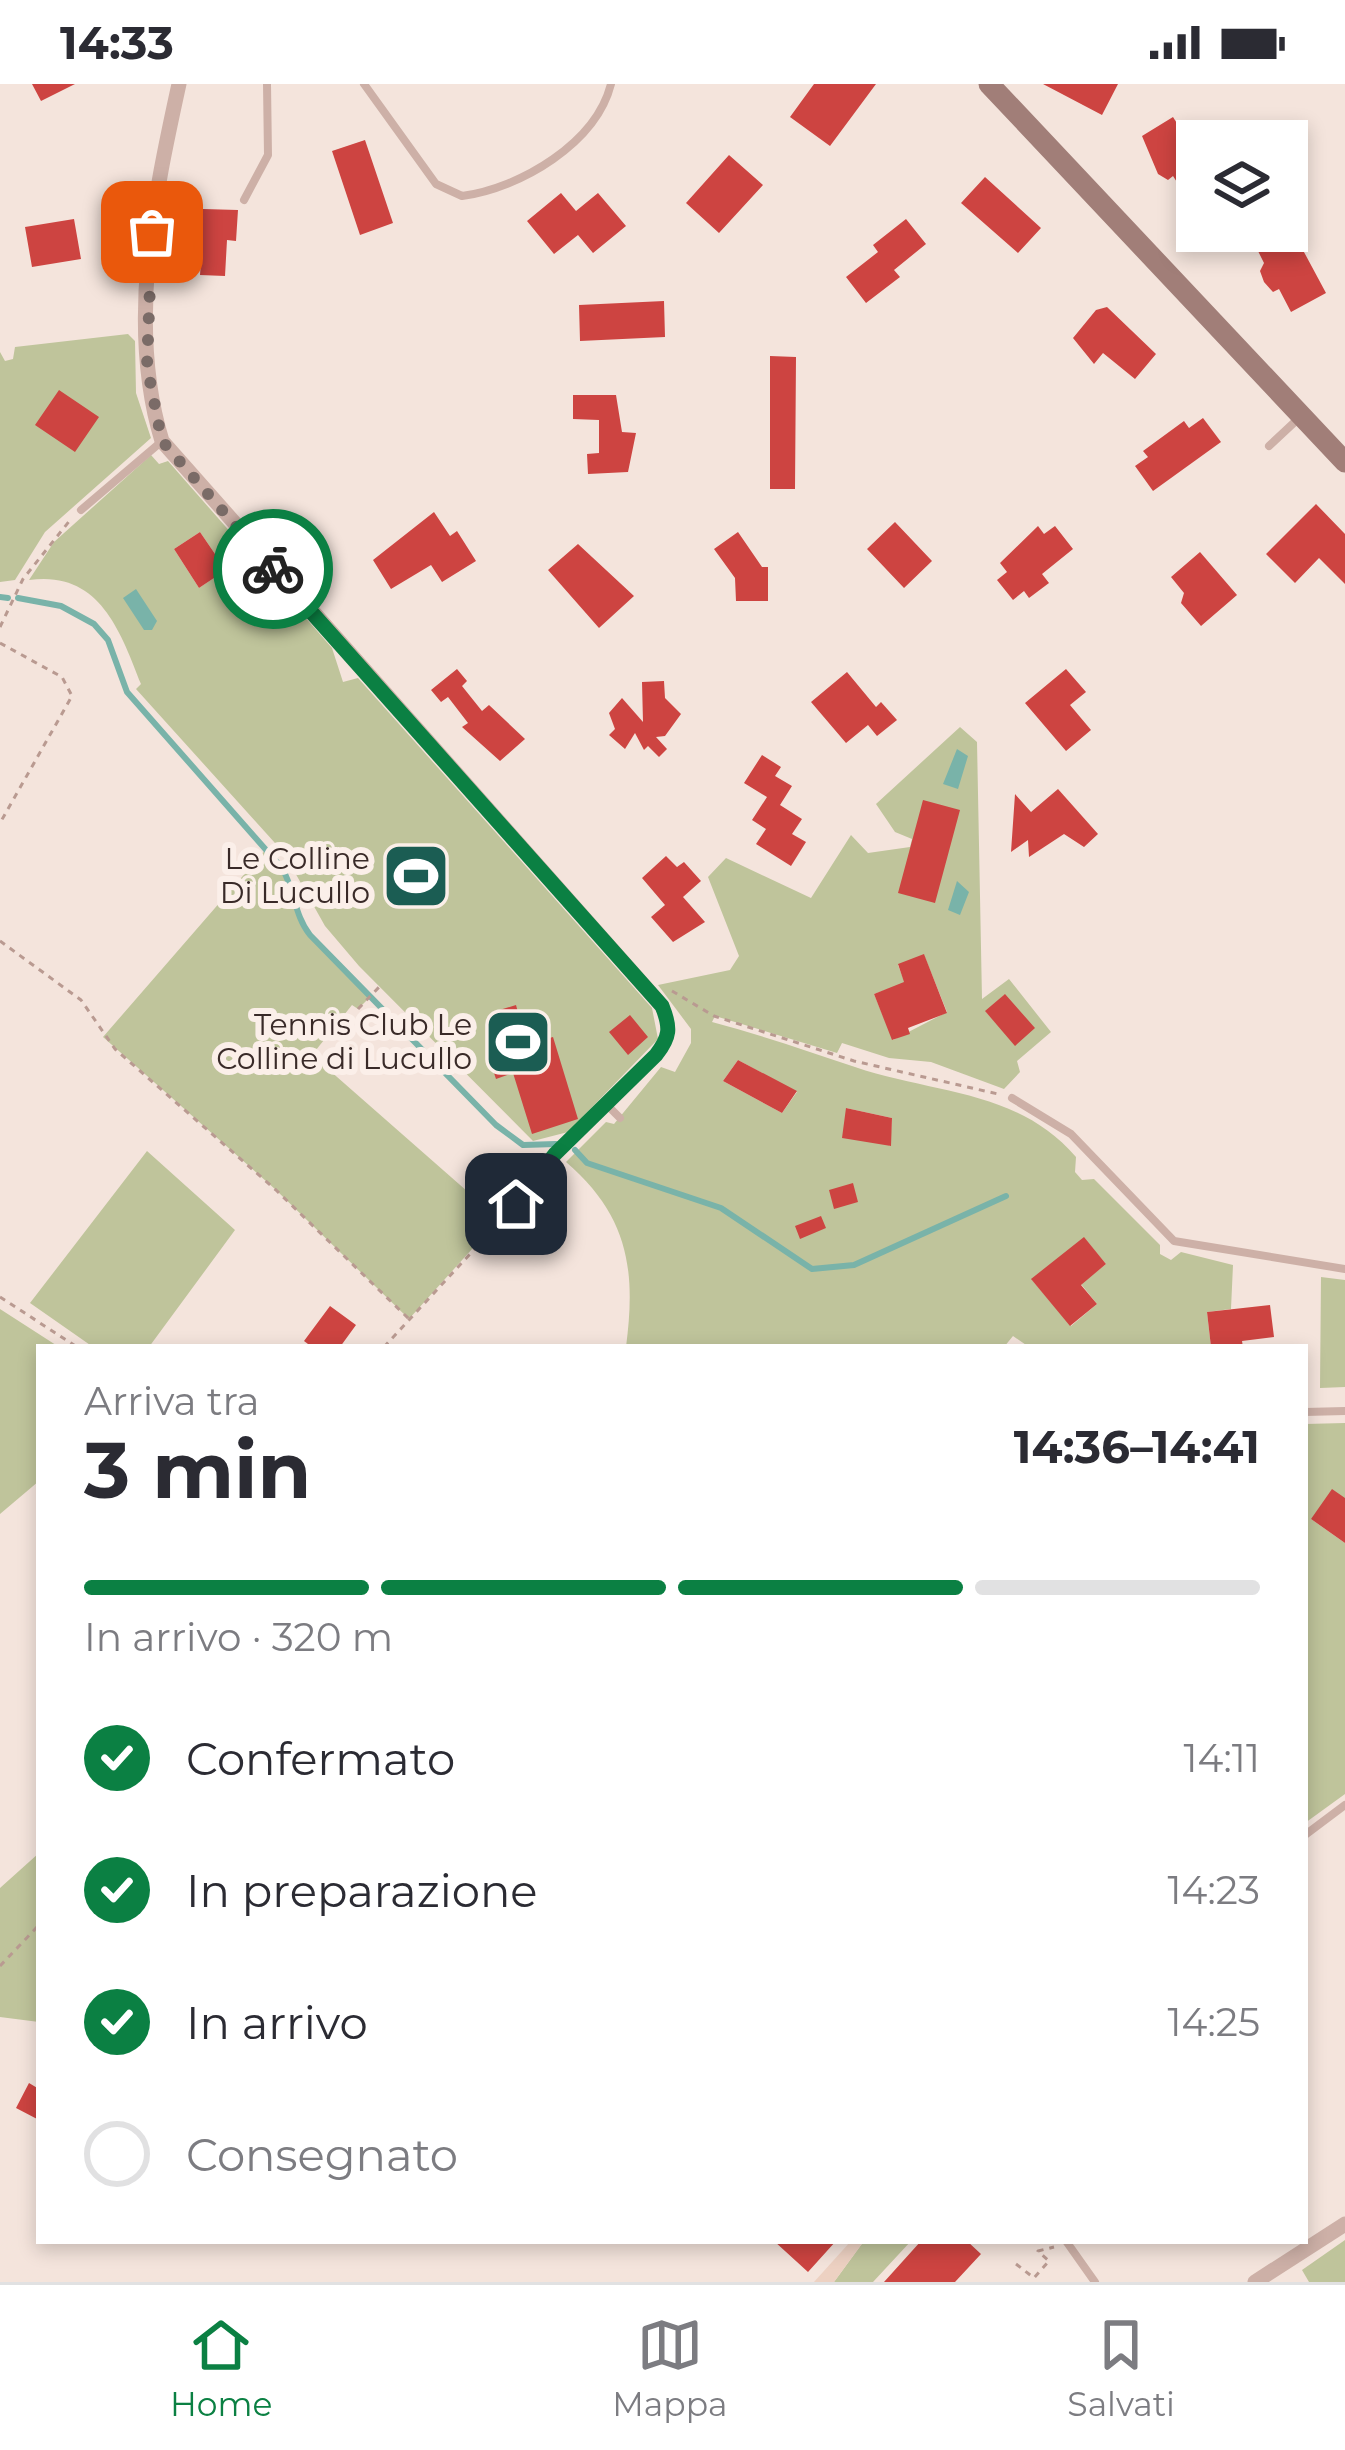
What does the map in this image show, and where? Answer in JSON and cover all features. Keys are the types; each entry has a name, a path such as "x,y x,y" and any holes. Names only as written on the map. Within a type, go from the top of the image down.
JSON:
{"main road":[{"path":"989,84 1345,462"}],"street":[{"path":"179,84 154,200 146,326 152,408 162,441 657,1000"},
{"path":"1255,2282 1345,2224"}],"lane":[{"path":"244,200 268,155 267,84"},
{"path":"364,84 436,184 462,196 571,147 592,128 611,84"},
{"path":"1269,446 1300,417"},
{"path":"81,510 162,441"},
{"path":"516,1204 669,1038 657,1000"},
{"path":"1012,1098 1072,1134 1174,1241 1345,1269"},
{"path":"606,1104 620,1118"},
{"path":"517,1180 535,1179"},
{"path":"1308,1412 1345,1412"},
{"path":"1308,1833 1345,1805"},
{"path":"1068,2244 1095,2282"}],"path":[{"path":"0,627 3,612 52,537 81,510"},
{"path":"0,643 62,677 72,696 0,823"},
{"path":"0,941 81,1000 115,1048 277,1190 410,1319"},
{"path":"358,1009 379,988"},
{"path":"657,1000 673,991 714,1016 854,1061 1012,1098"},
{"path":"387,1344 516,1204"},
{"path":"0,1297 72,1344"},
{"path":"0,1966 36,1928"},
{"path":"1016,2264 1034,2278 1049,2261 1039,2252 1056,2247"}],"green space":[{"path":"128,334 135,341 136,393 151,438 45,532 15,580 0,582 0,352 5,361 13,359 15,347"},
{"name":"Le Colline Di Lucullo","path":"151,455 159,464 168,461 332,648 343,682 358,678 652,1008 658,1039 568,1132 533,1141 359,966 325,926 284,853 136,689 141,684 133,664 103,608 73,584 29,580 54,542","holes":["200,532 226,570 199,588 174,549"]},
{"path":"960,727 977,742 982,999 1009,979 1051,1032 1017,1061 1020,1072 1004,1089 931,1062 889,1058 842,1043 837,1053 715,1016 712,1022 885,1076 973,1097 1028,1118 1076,1157 1075,1172 1082,1180 1094,1179 1160,1245 1160,1254 1171,1260 1181,1252 1233,1265 1231,1309 1207,1312 1211,1344 1025,1344 1013,1336 1006,1344 626,1344 630,1294 623,1246 603,1203 566,1162 606,1122 614,1124 661,1067 675,1072 691,1043 691,1029 658,985 730,970 739,956 708,877 726,858 811,898 851,835 868,853 910,847 912,839 895,832 876,804","holes":["924,955 947,1012 893,1040 874,994 905,983 898,965","1004,995 1016,1045 986,1012","738,1060 797,1092 782,1113 723,1081","846,1108 892,1118 890,1146","1084,1238 1106,1264 1081,1284 1097,1304 1071,1326 1032,1280"]},
{"path":"267,848 292,885 300,922 372,995 358,1009 352,1005 312,1055 484,1206 499,1208 517,1180 535,1179 409,1319 276,1190 103,1037"},
{"path":"147,1151 235,1230 151,1344 89,1344 30,1303"},
{"path":"1321,1277 1345,1280 1345,1387 1320,1388"},
{"path":"0,1309 54,1344 36,1344 36,1484 0,1514"},
{"path":"1345,1423 1345,1498 1311,1519 1345,1543 1345,1794 1308,1821 1308,1424"},
{"path":"36,1856 36,2022 0,2017 0,1888"},
{"path":"1345,2240 1345,2282 1309,2282 1302,2270"},
{"path":"862,2244 908,2244 873,2282 834,2282"}],"shaded area":[{"path":"848,2244 862,2244 834,2282 814,2282"}],"water":[{"path":"136,589 157,621 152,630 144,630 123,598"},
{"path":"957,749 968,756 958,789 943,784"},
{"path":"957,881 969,892 960,915 948,910"}],"building":[{"path":"32,84 75,84 41,101"},
{"path":"814,84 876,84 830,146 790,117"},
{"path":"1043,84 1118,84 1102,115"},
{"path":"1173,117 1176,181 1158,174 1142,136"},
{"path":"365,140 393,223 360,235 332,151"},
{"path":"729,155 763,185 719,233 686,203"},
{"path":"985,177 1041,228 1018,253 961,203"},
{"path":"561,193 576,211 598,193 626,226 593,253 578,235 554,254 527,221"},
{"path":"203,209 238,210 236,241 227,240 225,276 200,275 201,261 179,261 181,218 202,219"},
{"path":"74,219 81,259 32,267 25,227"},
{"path":"906,219 926,244 894,270 900,277 866,303 846,277 878,252 873,245"},
{"path":"1258,252 1304,252 1326,293 1291,312 1279,289 1273,292 1264,282 1260,271 1264,263"},
{"path":"664,301 665,337 580,341 579,305"},
{"path":"1107,307 1156,354 1135,379 1103,353 1094,364 1073,338 1096,310"},
{"path":"770,356 796,357 795,489 770,489"},
{"path":"59,390 99,417 75,452 35,425"},
{"path":"573,395 616,395 622,432 636,433 628,472 588,474 587,454 599,453 599,420 573,419"},
{"path":"1203,418 1221,442 1153,491 1135,466 1148,457 1143,451 1184,421 1189,428"},
{"path":"1316,504 1345,534 1345,584 1319,558 1295,583 1266,554"},
{"path":"434,512 450,536 457,531 476,561 442,582 431,565 391,589 373,560"},
{"path":"895,522 932,561 904,588 867,549"},
{"path":"1038,526 1044,534 1055,526 1073,549 1042,574 1049,583 1029,598 1024,591 1013,600 997,580 1007,572 1000,563"},
{"path":"200,532 226,570 199,588 174,549"},
{"path":"738,532 762,567 768,567 768,601 736,601 735,578 714,549"},
{"path":"578,544 634,596 599,628 548,570"},
{"path":"1200,552 1237,595 1201,626 1181,603 1184,593 1171,577"},
{"path":"457,669 467,681 462,686 482,711 489,705 525,739 500,761 462,727 468,723 448,697 441,702 431,690"},
{"path":"1066,669 1086,692 1070,705 1091,730 1066,751 1025,703"},
{"path":"847,672 876,707 881,702 897,720 877,736 868,725 846,743 811,702"},
{"path":"664,681 665,698 681,714 665,736 656,737 667,749 659,757 648,746 644,750 635,733 625,749 609,735 615,729 609,713 622,698 643,722 642,682"},
{"path":"762,755 781,767 775,776 792,786 780,805 802,819 792,834 806,842 791,866 756,844 766,829 752,820 767,797 744,783"},
{"path":"1058,789 1098,834 1084,847 1064,834 1029,857 1028,840 1011,852 1015,794 1031,812"},
{"path":"923,800 960,810 935,903 898,893"},
{"path":"666,856 677,867 684,862 701,881 683,897 705,922 673,942 651,917 665,905 642,878"},
{"path":"924,954 947,1013 908,1028 910,1034 892,1040 874,994 904,982 898,964"},
{"path":"1005,994 1035,1028 1015,1046 985,1011"},
{"path":"516,1005 519,1016 537,1010 546,1039 553,1037 578,1119 532,1134 513,1073 496,1079 490,1061 496,1059 492,1045 498,1044 493,1012"},
{"path":"630,1015 648,1037 628,1055 609,1032"},
{"path":"738,1060 797,1091 782,1113 723,1081"},
{"path":"846,1108 892,1118 891,1146 842,1138"},
{"path":"853,1183 858,1202 834,1209 829,1190"},
{"path":"821,1216 826,1228 800,1239 795,1226"},
{"path":"1084,1237 1106,1264 1081,1285 1097,1304 1070,1326 1031,1279"},
{"path":"1270,1305 1274,1337 1211,1344 1207,1312"},
{"path":"330,1306 356,1325 342,1344 304,1341"},
{"path":"1332,1489 1345,1498 1345,1543 1311,1519"},
{"path":"29,2083 36,2087 36,2118 16,2108"},
{"path":"777,2244 833,2244 808,2272"},
{"path":"918,2244 970,2244 981,2254 955,2282 884,2282"}],"waterway":[{"path":"0,597 8,598"},
{"path":"18,598 61,606 94,624 108,640 127,692 282,868 310,935 496,1125 523,1145 556,1144"},
{"path":"575,1150 587,1163 721,1208 812,1269 854,1265 1006,1196"}],"way so far":[{"path":"152,232 147,366 162,441 273,569"}],"place":[{"name":"Le Colline Di Lucullo","path":"416,876"},
{"name":"Tennis Club Le Colline di Lucullo","path":"518,1042"}],"route":[{"path":"273,569 662,1006 669,1038 555,1154 516,1204"}]}
